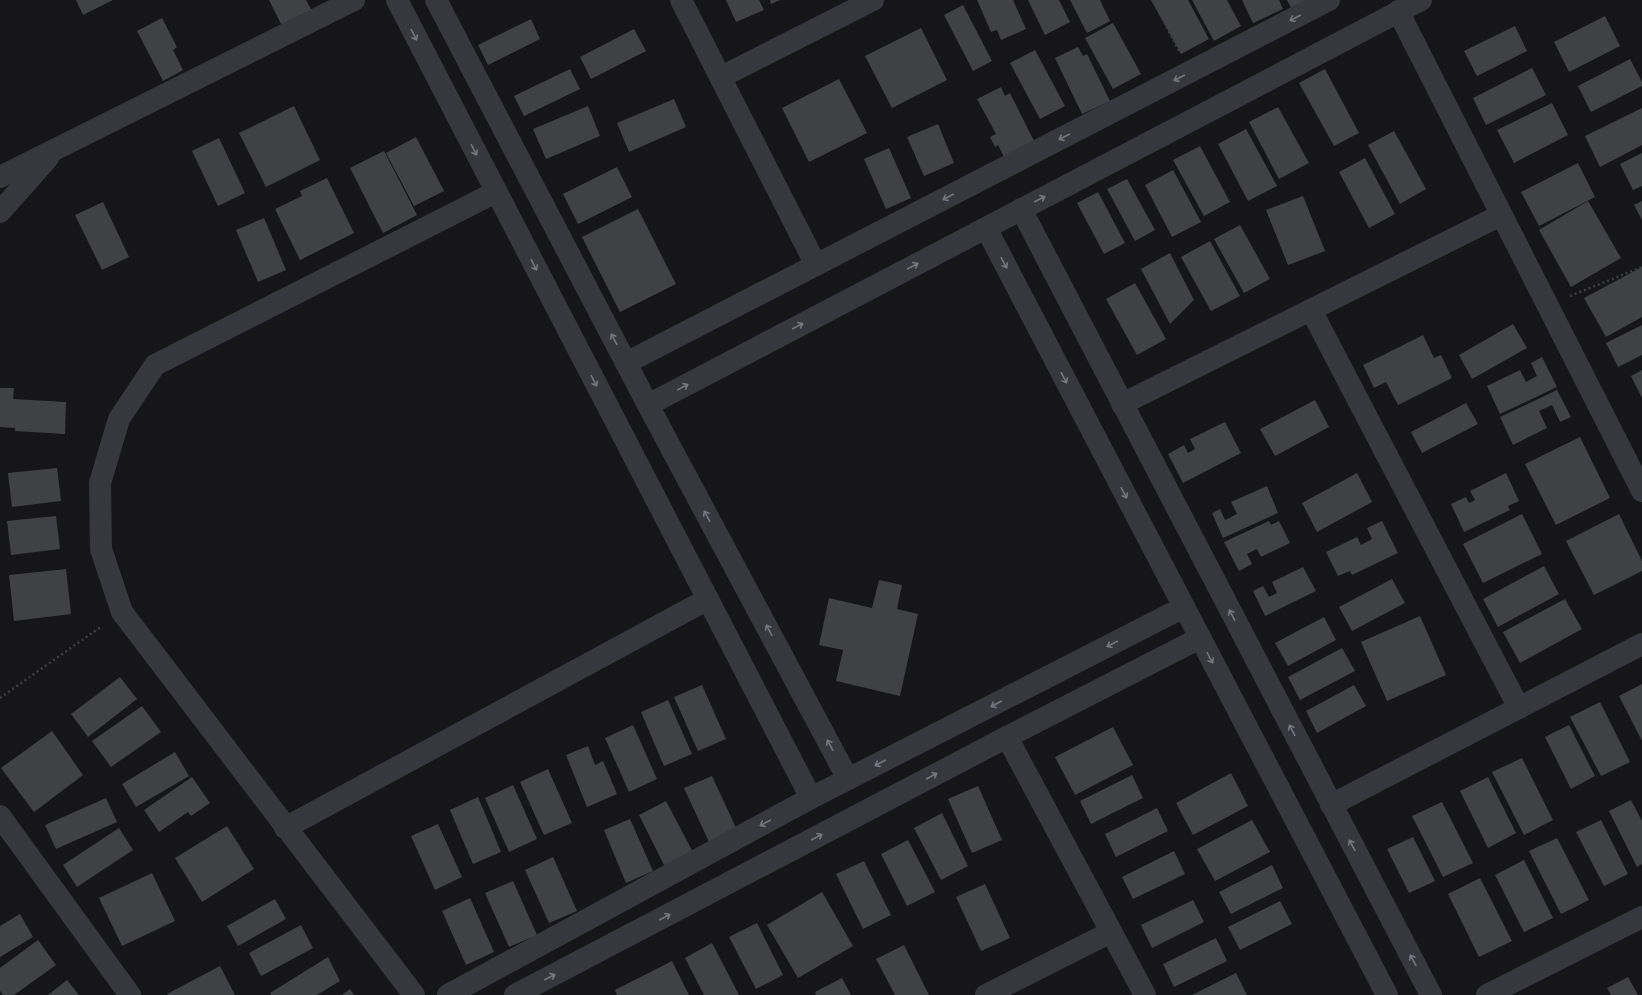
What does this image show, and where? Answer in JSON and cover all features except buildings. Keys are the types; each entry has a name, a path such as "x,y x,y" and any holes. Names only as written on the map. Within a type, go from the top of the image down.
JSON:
{"street":[{"path":"0,177 354,0"},
{"path":"396,0 811,798"},
{"path":"436,0 648,405 848,779"},
{"path":"681,0 816,265"},
{"path":"721,77 873,0"},
{"path":"626,363 1329,0"},
{"path":"648,405 1421,0"},
{"path":"1398,11 1642,491"},
{"path":"0,212 57,149"},
{"path":"414,995 285,828 122,612 101,549 100,483 119,419 156,365 496,192"},
{"path":"1021,209 1431,995"},
{"path":"1122,404 1501,215"},
{"path":"986,228 1387,995"},
{"path":"1311,310 1519,708"},
{"path":"285,828 708,599"},
{"path":"448,995 811,798 1184,607"},
{"path":"1142,629 1153,639 1157,652 1157,659"},
{"path":"515,995 1007,737 1200,638"},
{"path":"1332,806 1642,644"},
{"path":"1007,737 1145,995"},
{"path":"0,816 130,995"},
{"path":"619,902 636,932"},
{"path":"1487,995 1642,917"},
{"path":"986,995 1111,932"}],"path":[{"path":"1153,0 1190,72"},
{"path":"1548,305 1642,267"},
{"path":"0,698 122,612"}]}
